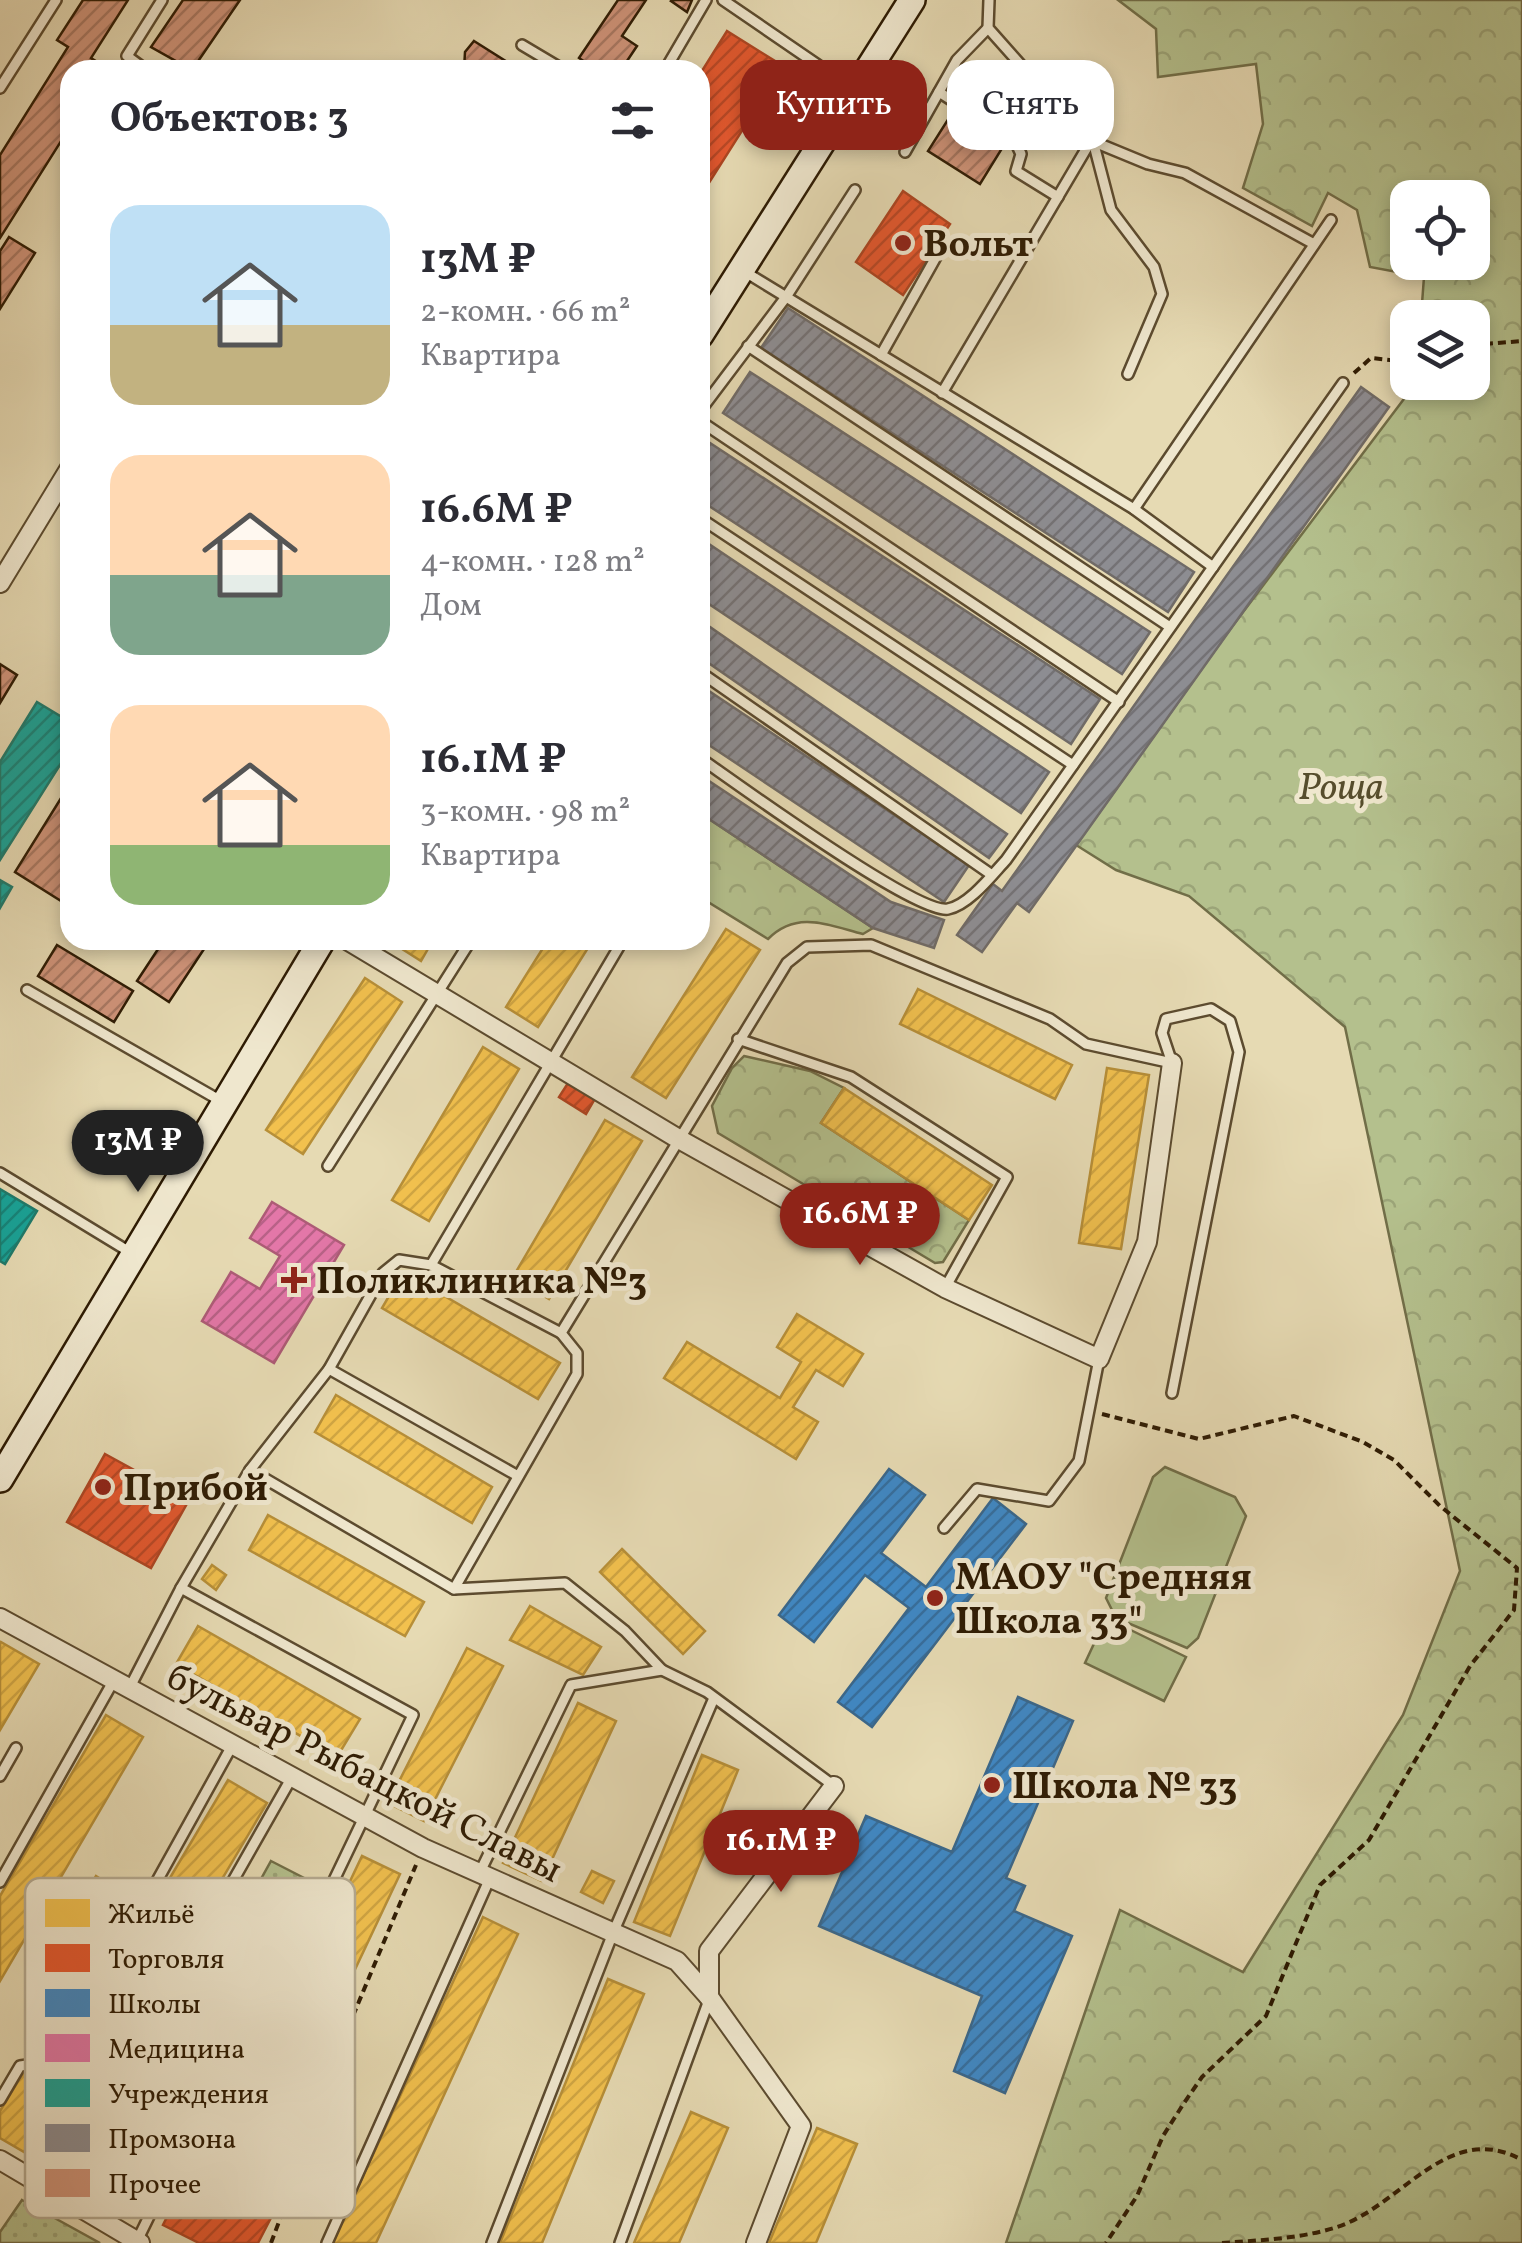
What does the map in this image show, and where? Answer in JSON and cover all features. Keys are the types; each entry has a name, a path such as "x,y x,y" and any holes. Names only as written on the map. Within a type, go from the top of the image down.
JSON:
{"main road":[{"path":"873,60 912,0"},
{"path":"710,320 817,150"},
{"path":"0,1479 316,950"}],"street":[{"path":"0,583 60,484"},
{"path":"364,950 551,1059 676,1138 945,1288 1099,1360 1147,1242 1172,1063"},
{"name":"бульвар Рыбацкой Славы","path":"0,1619 423,1848 677,1961 710,1997 801,2126 756,2243"},
{"path":"710,1997 709,1951 834,1786"},
{"path":"0,2160 25,2174"},
{"path":"99,2218 138,2242"}],"lane":[{"path":"0,88 56,0"},
{"path":"132,60 127,56 162,0"},
{"path":"671,60 706,0"},
{"path":"723,0 810,60"},
{"path":"990,0 988,28 1016,60"},
{"path":"905,152 966,46 988,28"},
{"path":"522,46 546,60"},
{"path":"938,92 1015,141 1021,154 1016,171 1058,197"},
{"path":"1114,149 1148,164 1185,173 1257,208 1314,244"},
{"path":"942,392 1086,150"},
{"path":"1095,150 1111,210 1154,266 1162,294 1128,374"},
{"path":"710,397 786,297 855,190"},
{"path":"1134,509 1330,220"},
{"path":"881,355 945,241"},
{"path":"742,270 1134,509 1213,567"},
{"path":"748,346 1170,627"},
{"path":"710,765 924,904 951,909 992,875 1343,384"},
{"path":"710,428 1119,702"},
{"path":"710,525 1073,765"},
{"path":"710,679 992,875"},
{"path":"560,1332 738,1039 795,955 807,947 871,945 1050,1019 1086,1044 1172,1063"},
{"path":"328,1166 465,950"},
{"path":"431,1265 617,950"},
{"path":"27,990 223,1102"},
{"path":"1172,1063 1162,1033 1166,1019 1189,1010 1210,1009 1234,1028 1239,1052 1172,1394"},
{"path":"738,1039 851,1077 1007,1177 945,1288"},
{"path":"0,1173 135,1256"},
{"path":"0,1882 250,1470 329,1368 392,1264 408,1260 431,1265 560,1332 576,1353 576,1374 454,1590"},
{"path":"944,1528 977,1489 1049,1501 1079,1461 1099,1360"},
{"path":"329,1368 518,1476"},
{"path":"250,1470 454,1590 564,1583 625,1631 662,1670 714,1698 834,1786"},
{"path":"181,1588 413,1715 333,1878"},
{"path":"355,2178 571,1685 662,1670"},
{"path":"492,2243 613,1933 714,1698"},
{"path":"155,1878 233,1744"},
{"path":"0,1776 16,1748"},
{"path":"234,1878 292,1777"},
{"path":"620,2243 710,1997"},
{"path":"0,2100 20,2066 25,2065"},
{"path":"138,2242 149,2218"},
{"path":"327,2243 338,2218"}],"path":[{"path":"1490,344 1522,341"},
{"path":"1343,384 1371,358 1390,360"},
{"path":"1089,1411 1156,1424 1200,1438 1294,1416 1363,1442 1394,1460 1440,1506 1517,1568 1514,1610 1470,1666 1369,1840 1320,1885 1266,2016 1202,2077 1162,2136 1136,2196 1106,2243"},
{"path":"355,2012 423,1848"},
{"path":"1222,2243 1338,2227 1397,2193 1439,2159 1456,2153 1500,2150 1522,2160"},
{"path":"272,2243 281,2218"}],"green space":[{"name":"Роща","path":"1118,0 1522,0 1522,2243 1006,2243 1120,1910 1243,1972 1403,1715 1460,1571 1345,1027 1189,896 1116,870 1076,845 1225,636 1403,400 1490,400 1490,300 1422,300 1424,280 1490,280 1490,180 1390,180 1390,271 1370,267 1357,210 1328,193 1312,226 1243,188 1263,124 1256,64 1158,77 1156,29"},
{"path":"710,820 873,928 863,934 802,922 779,930 768,939 710,903"},
{"path":"744,1056 810,1071 844,1088 821,1123 969,1220 943,1262 935,1263 718,1133 712,1106 732,1068"},
{"path":"1165,1467 1235,1497 1246,1516 1198,1638 1187,1648 1116,1618 1106,1598 1153,1477"},
{"path":"1106,1618 1186,1657 1164,1701 1085,1663"},
{"path":"271,1861 304,1878 262,1878"},
{"path":"22,2200 25,2218 55,2218 100,2243 0,2243 0,2232"}],"building: Жильё":[{"path":"726,929 760,950 666,1098 632,1077"},
{"path":"404,950 427,950 421,961"},
{"path":"542,950 587,950 538,1027 506,1007"},
{"path":"365,978 402,1002 303,1154 266,1130"},
{"path":"918,989 1072,1065 1055,1099 900,1024"},
{"path":"483,1047 519,1069 429,1221 392,1200"},
{"path":"1107,1068 1149,1075 1121,1249 1079,1243"},
{"path":"844,1088 992,1185 969,1220 821,1123"},
{"path":"605,1120 642,1141 549,1299 513,1277"},
{"path":"403,1272 560,1363 538,1399 382,1308"},
{"path":"797,1314 863,1354 843,1386 816,1370 793,1407 818,1422 796,1459 664,1378 687,1342 780,1398 801,1362 777,1347"},
{"path":"336,1395 492,1487 472,1523 315,1432"},
{"path":"268,1515 424,1602 405,1636 249,1550"},
{"path":"622,1549 705,1631 683,1654 600,1572"},
{"path":"212,1565 226,1575 216,1590 202,1579"},
{"path":"530,1606 601,1647 583,1675 510,1640"},
{"path":"198,1626 360,1719 337,1757 176,1664"},
{"path":"0,1644 39,1664 0,1730"},
{"path":"467,1648 503,1666 424,1821 388,1803"},
{"path":"578,1703 616,1721 542,1881 503,1863"},
{"path":"106,1715 143,1737 60,1878 25,1878 25,1938 0,1981 0,1896"},
{"path":"702,1755 738,1770 670,1936 634,1922"},
{"path":"228,1780 267,1803 223,1878 170,1878"},
{"path":"362,1856 400,1874 355,1969 355,1878 352,1878"},
{"path":"592,1871 614,1881 603,1903 581,1892"},
{"path":"483,1917 518,1934 376,2243 332,2243 344,2218 355,2218 355,2193"},
{"path":"608,1979 644,1994 542,2243 500,2243"},
{"path":"25,2074 25,2153 0,2138 0,2111"},
{"path":"691,2112 728,2128 679,2243 634,2243"},
{"path":"817,2128 857,2144 816,2243 769,2243"}],"building: Торговля":[{"path":"727,31 773,60 740,60 740,134 710,181 710,60"},
{"name":"Вольт","path":"903,191 950,224 903,295 856,262"},
{"path":"570,1080 596,1097 586,1114 559,1097"},
{"path":"105,1454 189,1500 151,1568 67,1522"},
{"path":"166,2218 271,2218 258,2243 199,2243 163,2225"}],"building: Школы":[{"path":"889,1469 925,1495 881,1553 926,1587 993,1498 1026,1524 872,1727 838,1702 909,1608 865,1575 814,1642 779,1615"},
{"path":"1018,1697 1073,1721 1006,1878 1025,1886 1014,1911 1072,1936 1005,2093 954,2071 982,1996 819,1926 866,1816 952,1852"}],"building: Медицина":[{"name":"Поликлиника №3","path":"272,1202 344,1245 274,1363 202,1321 231,1272 260,1289 280,1256 250,1238"}],"building: Учреждения":[{"path":"37,702 60,716 60,765 0,860 0,762"},
{"path":"0,880 12,887 0,908"},
{"path":"0,1189 37,1211 5,1264 0,1261"}],"building: Промзона":[{"path":"788,308 1194,572 1168,612 761,348"},
{"path":"750,372 1150,632 1122,674 723,413"},
{"path":"1361,387 1389,407 1029,912 1017,903 982,952 957,935 993,884 1002,891"},
{"path":"710,443 1100,699 1071,744 710,507"},
{"path":"710,545 1049,772 1021,813 710,605"},
{"path":"710,627 1007,834 989,858 710,664"},
{"path":"710,692 969,865 944,902 710,746"},
{"path":"710,782 891,902 944,920 934,948 873,928 710,820"}],"building: Прочее":[{"path":"83,0 128,0 91,58 94,60 60,60 60,143 0,238 0,155 68,47 57,40"},
{"path":"183,0 240,0 199,60 174,60 151,47"},
{"path":"618,0 646,0 622,36 637,46 628,60 579,58"},
{"path":"672,0 692,0 687,12 671,1"},
{"path":"474,41 504,60 465,60 465,52"},
{"path":"947,121 947,150 1001,150 980,184 928,151"},
{"path":"9,237 35,253 0,309 0,251"},
{"path":"0,664 17,675 0,703"},
{"path":"60,800 60,900 15,872"},
{"path":"57,945 133,991 114,1022 38,976"},
{"path":"157,950 203,950 169,1002 137,981"}],"place":[{"name":"Вольт","path":"903,243"},
{"name":"Поликлиника №3","path":"294,1280"},
{"name":"Прибой","path":"103,1487"},
{"name":"МАОУ \"Средняя Школа 33\"","path":"935,1598"},
{"name":"Школа № 33","path":"992,1785"}]}
